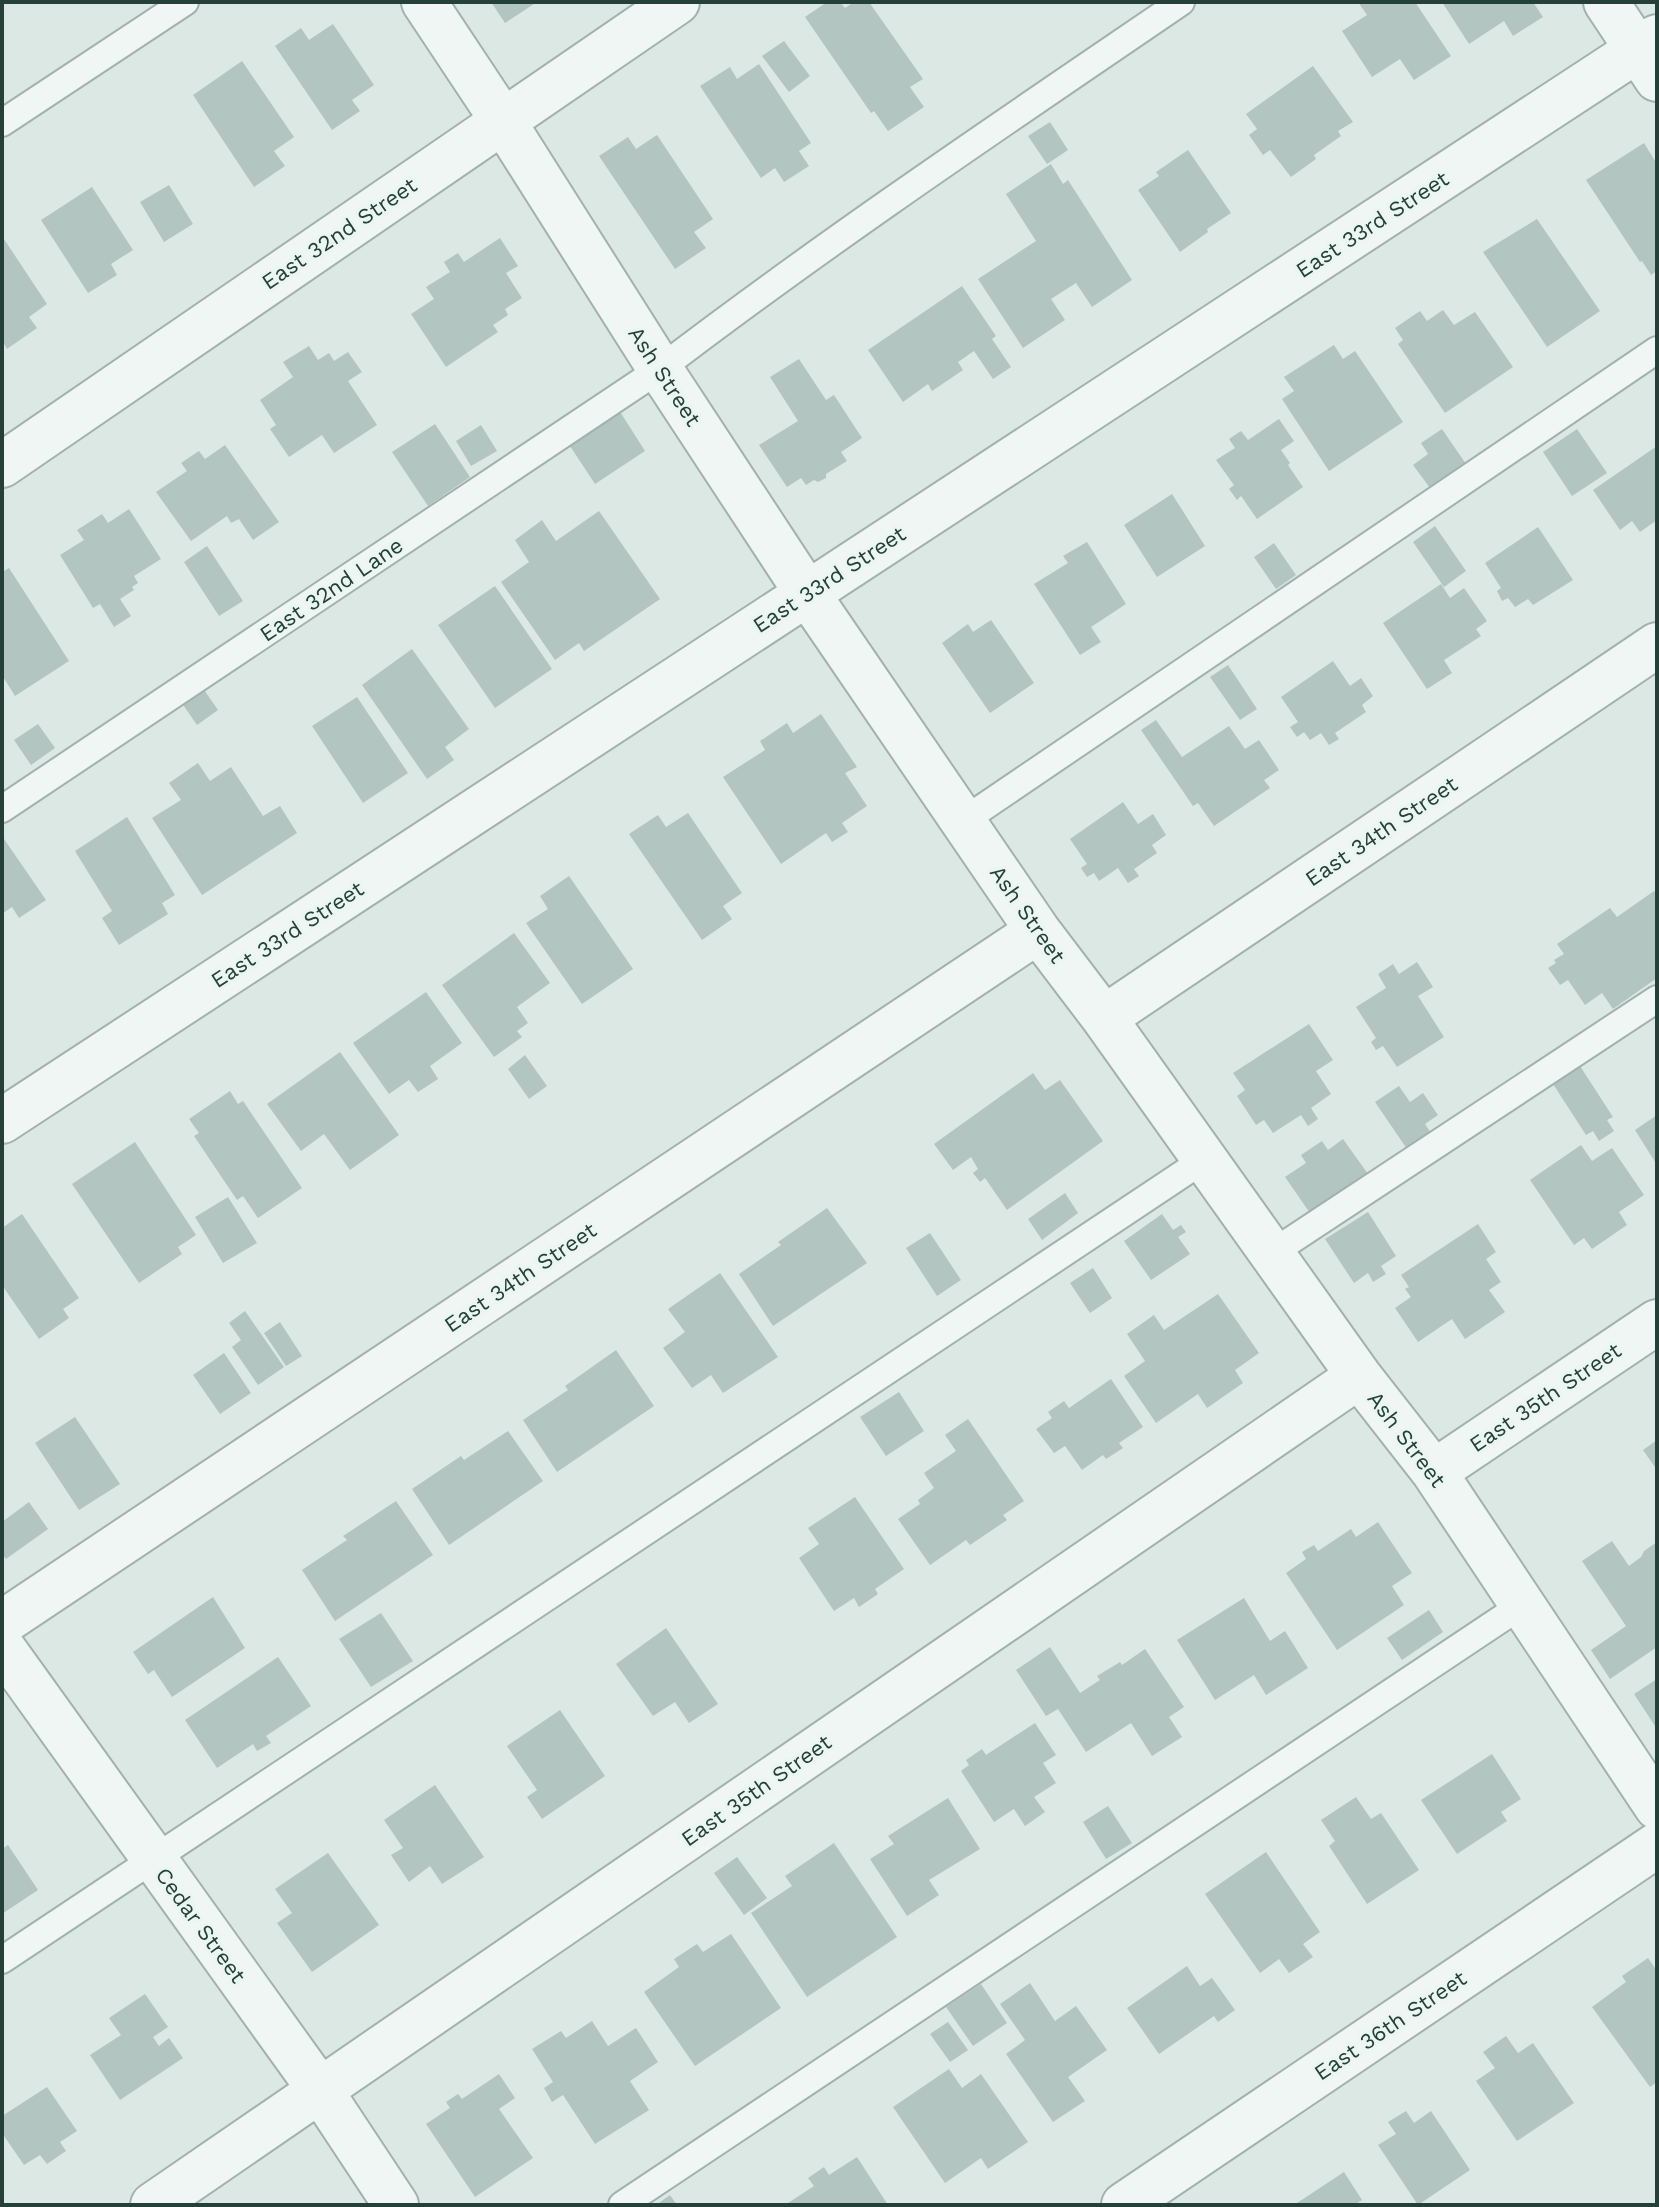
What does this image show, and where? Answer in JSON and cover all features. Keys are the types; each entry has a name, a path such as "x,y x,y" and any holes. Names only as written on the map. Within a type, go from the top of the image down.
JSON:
{"street":[{"name":"Ash Street","path":"424,2 807,593 1038,931 1104,1018 1359,1376 1434,1472 1657,1807"},
{"name":"East 32nd Street","path":"2,465 677,2"},
{"path":"1606,2 1650,56"},
{"name":"East 33rd Street","path":"2,1121 807,593 1650,56"},
{"name":"East 34th Street","path":"1104,1018 1657,645"},
{"name":"East 34th Street","path":"2,1623 1038,931"},
{"name":"East 35th Street","path":"1434,1472 1657,1322"},
{"name":"East 35th Street","path":"153,2205 1359,1376"},
{"name":"Cedar Street","path":"2,1647 320,2090 396,2205"},
{"name":"East 36th Street","path":"1124,2205 1657,1845"}],"lane":[{"path":"2,123 185,2"},
{"name":"East 32nd Lane","path":"2,809 660,369 883,206 1181,2"},
{"path":"963,821 1657,350"},
{"path":"1272,1253 1657,999"},
{"path":"2,1960 1205,1159"},
{"path":"622,2205 1522,1605"}],"building":[{"path":"491,2 533,2 534,4 505,23"},
{"path":"827,2 840,2 845,8 854,2 869,2 923,79 910,87 924,107 888,131 874,111 871,113 805,17"},
{"path":"1358,2 1415,2 1451,56 1414,80 1400,59 1372,77 1342,31 1367,15"},
{"path":"1442,2 1533,2 1543,17 1513,36 1504,21 1469,44"},
{"path":"333,24 374,85 352,100 360,111 332,130 275,46 301,28 309,40"},
{"path":"784,41 810,76 789,92 762,56"},
{"path":"242,61 294,137 274,151 285,166 254,187 193,95"},
{"path":"759,64 811,143 799,151 809,166 784,182 775,168 761,178 700,86 730,67 737,79"},
{"path":"1313,66 1353,122 1338,131 1341,136 1314,155 1316,159 1291,177 1270,150 1263,155 1249,135 1257,129 1246,114"},
{"path":"1050,122 1068,150 1047,164 1028,136"},
{"path":"657,135 713,219 694,232 706,248 675,269 599,156 628,137 636,149"},
{"path":"1644,143 1657,164 1657,271 1651,275 1586,180"},
{"path":"1188,150 1231,213 1180,252 1138,190 1159,176 1156,172"},
{"path":"1051,164 1063,184 1068,180 1132,280 1092,307 1076,283 1051,299 1065,320 1023,348 978,279 1036,241 1006,194"},
{"path":"169,185 193,224 164,242 140,202"},
{"path":"92,187 133,250 111,264 117,275 88,293 41,220"},
{"path":"1537,219 1600,311 1547,347 1483,252"},
{"path":"2,236 47,304 29,317 37,328 7,349 2,340"},
{"path":"500,238 518,266 506,273 522,298 505,309 508,315 493,325 498,332 446,367 411,314 434,299 426,287 450,272 444,262 458,253 464,262"},
{"path":"962,286 996,336 992,339 1011,367 993,379 974,351 958,362 963,370 932,391 928,384 903,402 868,350"},
{"path":"1443,310 1454,325 1475,312 1513,367 1445,413 1398,344 1403,340 1395,328 1420,311 1427,321"},
{"path":"1334,345 1343,359 1355,351 1403,422 1329,471 1282,399 1294,391 1284,377"},
{"path":"309,346 318,360 329,353 334,361 348,352 362,372 348,381 377,425 334,453 322,435 289,457 270,429 276,425 260,400 293,377 283,362"},
{"path":"799,359 826,400 834,395 862,438 841,452 847,461 826,474 826,478 806,485 801,478 787,487 759,445 798,421 770,377"},
{"path":"617,407 645,451 595,484 566,440"},
{"path":"1279,419 1294,441 1281,450 1303,487 1257,519 1241,496 1237,500 1229,489 1234,485 1216,460 1235,448 1229,439 1241,431 1248,440"},
{"path":"435,424 470,477 428,506 392,452"},
{"path":"481,425 497,451 471,466 456,441"},
{"path":"1442,429 1466,464 1430,488 1413,465 1428,454 1421,443"},
{"path":"1577,429 1607,473 1572,496 1543,452"},
{"path":"225,445 279,522 253,540 239,519 231,523 227,516 191,541 156,492 187,471 181,463 199,451 205,459"},
{"path":"1657,446 1657,520 1640,532 1632,521 1620,530 1593,490"},
{"path":"1172,494 1205,546 1157,577 1124,525"},
{"path":"129,509 161,559 134,576 138,583 132,587 134,590 120,599 131,616 114,627 100,604 93,608 60,555 84,540 77,530 102,514 108,523"},
{"path":"599,511 660,599 584,651 579,643 555,660 501,582 529,562 515,540 542,520 556,541"},
{"path":"1435,526 1466,571 1444,587 1413,542"},
{"path":"1538,527 1573,580 1533,605 1528,599 1515,607 1508,598 1502,601 1497,591 1501,588 1485,563"},
{"path":"1087,542 1126,604 1091,627 1101,642 1080,655 1034,584 1068,563 1063,556"},
{"path":"1274,543 1296,575 1276,589 1254,557"},
{"path":"207,546 243,601 219,616 184,562"},
{"path":"9,568 69,661 15,696 2,675 2,572"},
{"path":"1441,584 1450,598 1464,588 1487,621 1476,629 1481,636 1444,660 1452,673 1427,689 1383,623"},
{"path":"495,586 552,669 495,708 438,625"},
{"path":"991,620 1034,683 990,713 942,643 968,624 973,632"},
{"path":"412,649 469,729 445,747 454,760 427,779 362,685"},
{"path":"1333,661 1350,686 1361,678 1373,696 1362,705 1366,712 1335,733 1339,739 1329,745 1321,733 1310,740 1304,732 1297,737 1290,727 1298,722 1281,697"},
{"path":"1228,665 1257,709 1240,720 1210,677"},
{"path":"200,684 218,710 197,725 179,699"},
{"path":"357,697 408,773 363,803 312,726"},
{"path":"821,714 857,767 845,773 867,806 842,823 848,832 832,842 826,833 781,864 723,777 765,750 760,741 787,723 793,733"},
{"path":"1156,720 1182,757 1229,726 1245,749 1259,740 1279,770 1264,780 1270,788 1214,826 1198,803 1193,806 1141,730"},
{"path":"38,724 55,748 31,765 14,740"},
{"path":"198,763 210,781 231,767 263,816 280,806 297,833 202,895 152,818 181,800 169,783"},
{"path":"1123,802 1138,824 1153,814 1166,835 1152,845 1157,853 1134,869 1139,876 1128,883 1118,868 1099,881 1094,873 1087,877 1081,868 1087,864 1070,839"},
{"path":"688,813 742,893 723,906 732,919 702,940 629,834 658,815 666,827"},
{"path":"127,817 175,895 162,903 168,914 119,945 102,918 112,911 75,851"},
{"path":"2,836 46,900 19,918 12,907 2,914"},
{"path":"569,876 633,969 582,1004 526,923 548,909 540,896"},
{"path":"1654,891 1657,895 1657,978 1613,1009 1602,993 1585,1005 1568,980 1560,985 1548,968 1564,954 1557,944 1610,908 1617,917"},
{"path":"514,933 550,983 517,1007 528,1023 517,1031 522,1037 494,1057 442,985"},
{"path":"1417,962 1433,987 1418,996 1444,1037 1397,1067 1383,1046 1376,1050 1371,1042 1376,1038 1356,1007 1386,988 1378,974 1393,964 1399,974"},
{"path":"426,992 462,1043 430,1066 438,1079 418,1092 409,1080 389,1094 353,1043"},
{"path":"1309,1024 1333,1060 1316,1071 1331,1094 1311,1108 1318,1119 1308,1126 1301,1115 1273,1133 1264,1120 1256,1125 1237,1096 1245,1090 1233,1073"},
{"path":"340,1052 399,1135 350,1170 324,1134 301,1151 267,1104"},
{"path":"525,1055 547,1086 529,1099 508,1069"},
{"path":"1580,1066 1613,1117 1607,1120 1614,1131 1599,1141 1593,1131 1586,1135 1553,1084"},
{"path":"1033,1073 1045,1090 1060,1080 1103,1141 1007,1210 985,1178 980,1182 973,1173 978,1169 971,1157 953,1170 934,1144"},
{"path":"1399,1086 1410,1102 1423,1093 1438,1115 1425,1124 1431,1133 1407,1149 1375,1102"},
{"path":"230,1091 238,1104 243,1101 302,1188 258,1218 243,1196 237,1200 194,1136 199,1133 189,1119"},
{"path":"1657,1115 1657,1165 1635,1130"},
{"path":"1343,1139 1368,1174 1310,1213 1285,1177 1306,1163 1301,1155 1322,1141 1328,1150"},
{"path":"135,1142 196,1235 178,1247 182,1254 139,1283 72,1184"},
{"path":"1581,1145 1592,1161 1612,1148 1644,1195 1619,1212 1627,1225 1592,1249 1584,1238 1574,1245 1530,1180"},
{"path":"1065,1193 1078,1213 1042,1240 1028,1219"},
{"path":"228,1197 257,1243 223,1263 195,1217"},
{"path":"827,1208 867,1263 773,1326 739,1274"},
{"path":"1368,1212 1396,1256 1381,1266 1386,1274 1373,1282 1368,1273 1354,1283 1325,1239"},
{"path":"22,1214 79,1298 63,1309 69,1318 39,1339 2,1285 2,1228"},
{"path":"1162,1214 1173,1230 1181,1225 1186,1232 1178,1237 1190,1254 1151,1280 1124,1241"},
{"path":"1478,1224 1496,1252 1486,1259 1501,1282 1489,1290 1505,1312 1465,1339 1452,1319 1418,1342 1395,1308 1411,1297 1401,1275"},
{"path":"930,1233 961,1280 937,1296 906,1248"},
{"path":"1093,1268 1112,1298 1090,1313 1070,1283"},
{"path":"720,1273 778,1357 723,1393 711,1375 692,1388 663,1348 685,1332 668,1309"},
{"path":"1218,1294 1259,1353 1235,1370 1243,1383 1207,1408 1198,1394 1156,1423 1124,1376 1145,1361 1127,1334 1154,1315 1164,1330"},
{"path":"245,1311 284,1367 258,1385 232,1347 241,1340 229,1323"},
{"path":"280,1322 302,1356 286,1366 264,1333"},
{"path":"616,1350 654,1406 557,1472 523,1420 568,1390 565,1386"},
{"path":"224,1353 251,1393 220,1414 193,1375"},
{"path":"1111,1379 1143,1427 1119,1443 1123,1448 1106,1459 1103,1455 1082,1470 1065,1446 1054,1453 1036,1429 1052,1418 1048,1412 1064,1401 1069,1408"},
{"path":"899,1392 924,1431 886,1456 860,1417"},
{"path":"75,1417 120,1484 79,1510 35,1443"},
{"path":"968,1419 1024,1501 1003,1515 1007,1520 970,1545 966,1540 930,1565 898,1519 920,1504 918,1500 934,1488 924,1473 956,1451 945,1435"},
{"path":"508,1431 543,1481 449,1545 412,1489 461,1456 464,1460"},
{"path":"1657,1440 1657,1470 1643,1450"},
{"path":"855,1497 904,1569 875,1589 878,1594 859,1607 854,1598 834,1611 799,1558 819,1544 808,1528"},
{"path":"396,1501 433,1555 335,1621 302,1570 347,1540 343,1536"},
{"path":"29,1502 48,1529 6,1559 2,1554 2,1522"},
{"path":"1378,1522 1412,1573 1392,1586 1404,1605 1337,1650 1286,1573 1306,1559 1302,1552 1314,1545 1318,1551 1351,1529 1356,1537"},
{"path":"1612,1541 1629,1566 1657,1542 1657,1647 1610,1679 1591,1650 1626,1626 1582,1561"},
{"path":"213,1597 245,1648 172,1697 154,1670 148,1674 133,1652"},
{"path":"1244,1598 1270,1641 1285,1631 1308,1668 1266,1695 1254,1675 1215,1700 1177,1640"},
{"path":"1429,1610 1443,1632 1402,1660 1387,1638"},
{"path":"381,1613 413,1661 371,1687 339,1639"},
{"path":"666,1628 718,1704 689,1723 675,1702 653,1716 616,1664"},
{"path":"1050,1647 1080,1693 1100,1680 1097,1676 1120,1662 1122,1665 1145,1649 1184,1707 1169,1717 1182,1737 1152,1756 1131,1723 1086,1752 1058,1709 1046,1716 1016,1670"},
{"path":"278,1657 311,1706 266,1736 271,1743 257,1751 253,1744 217,1768 185,1720"},
{"path":"1657,1679 1657,1729 1634,1694"},
{"path":"560,1710 605,1776 542,1819 527,1797 537,1790 507,1746"},
{"path":"1035,1723 1056,1755 1043,1763 1056,1783 1034,1797 1045,1812 1025,1826 1014,1809 994,1822 961,1771 969,1765 966,1760 982,1749 986,1755"},
{"path":"1492,1754 1521,1799 1501,1812 1507,1821 1457,1854 1421,1800"},
{"path":"435,1785 484,1857 442,1884 430,1866 409,1882 391,1855 403,1848 384,1820"},
{"path":"1356,1797 1371,1819 1381,1813 1419,1870 1367,1904 1329,1846 1335,1841 1321,1820"},
{"path":"948,1798 980,1849 929,1880 939,1895 907,1916 870,1859 894,1844 888,1836"},
{"path":"1108,1806 1132,1843 1106,1859 1083,1822"},
{"path":"834,1843 897,1937 807,1997 751,1913 792,1886 785,1876"},
{"path":"8,1845 38,1890 2,1914 2,1849"},
{"path":"1266,1852 1320,1932 1303,1944 1313,1957 1289,1973 1279,1959 1260,1973 1205,1894"},
{"path":"328,1853 379,1925 312,1972 277,1923 292,1913 275,1889"},
{"path":"737,1857 767,1898 744,1915 714,1873"},
{"path":"731,1934 781,2008 695,2066 644,1992 679,1967 674,1959 697,1944 703,1952"},
{"path":"1648,1958 1657,1971 1657,2082 1650,2087 1592,2007 1626,1982 1622,1976"},
{"path":"1187,1966 1200,1986 1212,1978 1235,2010 1218,2022 1214,2016 1159,2054 1127,2008"},
{"path":"1030,1983 1055,2021 1076,2006 1107,2050 1068,2077 1085,2101 1053,2122 1006,2054 1025,2040 1000,2004"},
{"path":"981,1984 1007,2023 973,2046 946,2007"},
{"path":"145,1994 168,2027 153,2037 159,2046 169,2038 183,2058 120,2100 90,2055 121,2035 109,2018"},
{"path":"592,2021 608,2046 636,2028 658,2062 630,2081 649,2110 595,2144 563,2095 552,2102 544,2088 553,2082 532,2049 561,2031 566,2038"},
{"path":"948,2022 968,2050 950,2062 930,2034"},
{"path":"1506,2036 1518,2053 1533,2043 1574,2103 1517,2141 1476,2081 1495,2068 1483,2052"},
{"path":"949,2069 962,2088 981,2074 1028,2142 988,2169 981,2158 945,2183 893,2107"},
{"path":"499,2074 515,2098 499,2109 533,2158 475,2197 426,2124 450,2108 446,2102 458,2094 462,2099"},
{"path":"47,2087 77,2131 60,2142 66,2151 47,2164 40,2155 24,2165 2,2133 2,2116"},
{"path":"1406,2111 1414,2123 1431,2111 1470,2170 1418,2205 1378,2145 1396,2134 1388,2122"},
{"path":"857,2157 888,2205 785,2205 814,2186 808,2178 824,2167 829,2175"},
{"path":"1344,2172 1362,2200 1354,2205 1294,2205"},
{"path":"670,2195 677,2205 656,2205"}]}
